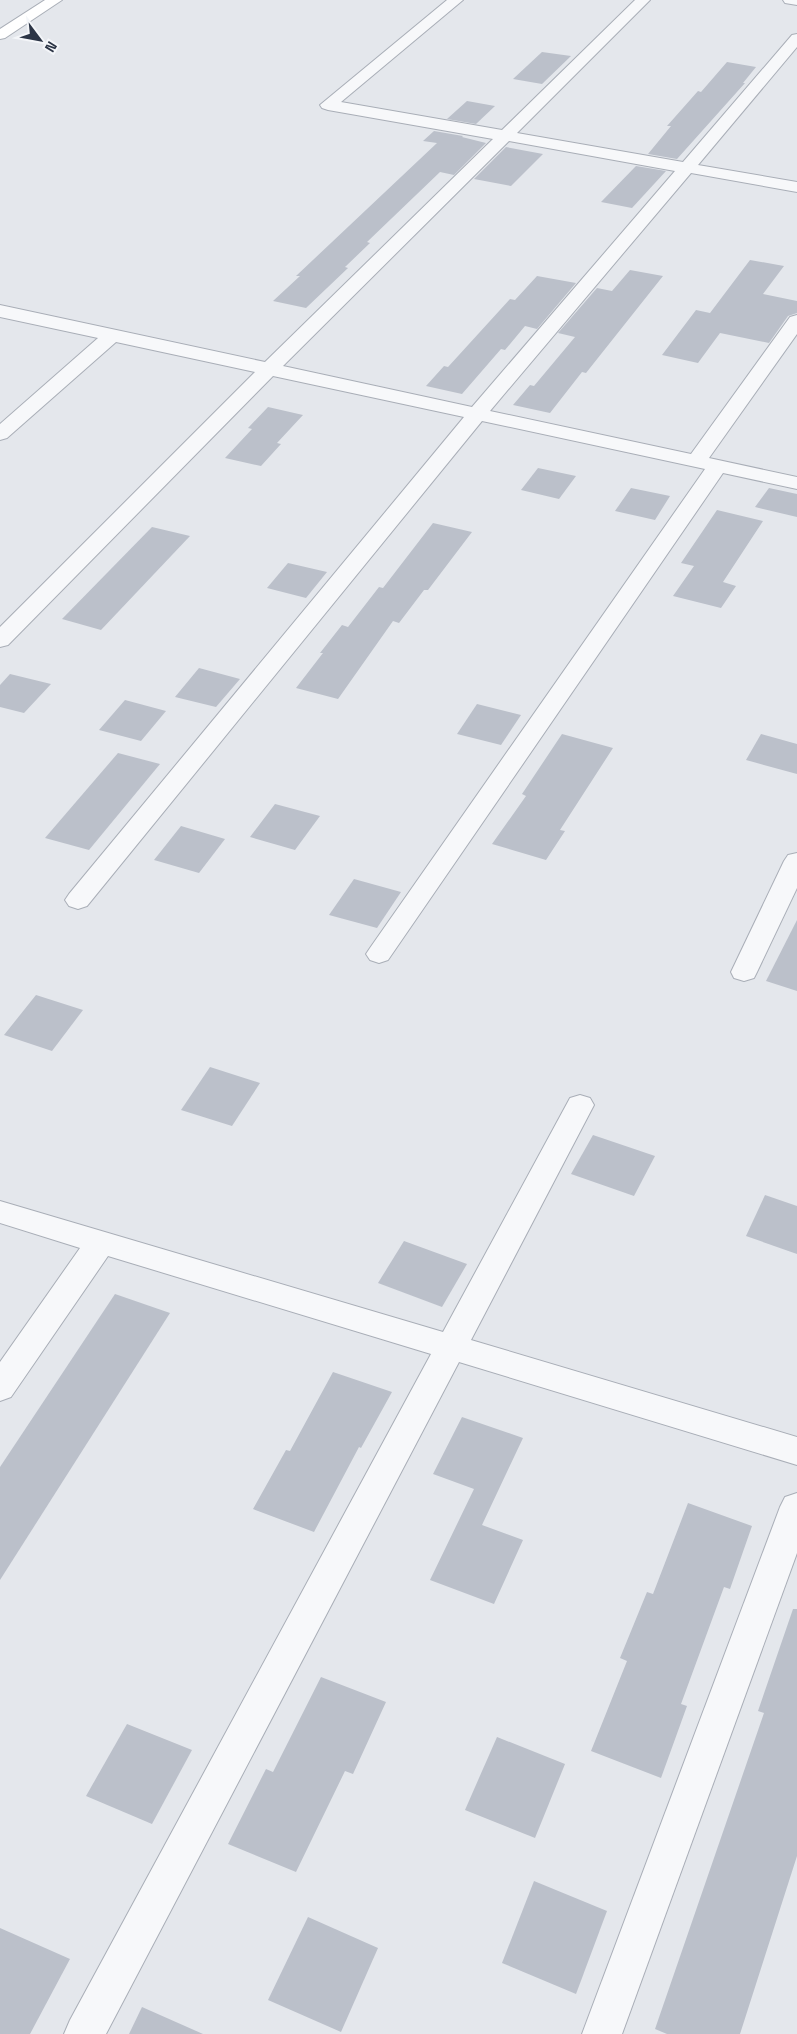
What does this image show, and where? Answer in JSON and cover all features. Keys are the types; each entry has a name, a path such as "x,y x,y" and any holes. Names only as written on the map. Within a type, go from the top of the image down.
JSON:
{"main road":[{"path":"0,35 55,0"}],"street":[{"path":"456,0 328,105 797,186"},
{"path":"0,640 269,369 643,0"},
{"path":"790,0 797,1"},
{"path":"78,900 477,414 797,38"},
{"path":"0,311 797,483"},
{"path":"379,954 707,464 797,321"},
{"path":"0,434 113,335"},
{"path":"744,972 797,860"},
{"path":"84,2034 580,1105"},
{"path":"0,1212 797,1451"},
{"path":"0,1388 101,1242"},
{"path":"602,2034 797,1507"}],"building":[{"path":"542,52 571,56 542,84 513,79"},
{"path":"727,62 756,67 743,83 745,83 677,159 648,154 671,126 667,126 698,91 701,92"},
{"path":"467,101 495,106 476,124 447,119"},
{"path":"434,131 463,136 486,143 454,175 440,172 367,242 370,243 345,267 348,268 306,308 273,301 300,276 296,276 437,143 423,141"},
{"path":"506,147 543,154 511,186 474,179"},
{"path":"636,166 666,171 632,208 601,202"},
{"path":"750,260 784,266 763,294 797,301 797,313 788,316 769,343 720,333 698,363 662,355 696,310 710,313"},
{"path":"630,270 663,276 586,373 582,372 550,413 513,405 530,385 534,386 575,337 558,333 597,288 612,291"},
{"path":"537,276 576,283 537,329 525,326 505,350 501,349 462,394 426,386 444,366 448,367 510,299 515,300"},
{"path":"268,407 303,415 277,443 281,444 261,466 225,458 252,429 248,428"},
{"path":"538,468 576,476 559,499 521,490"},
{"path":"631,488 670,496 655,520 615,511"},
{"path":"769,488 797,494 797,517 755,507"},
{"path":"717,510 763,521 723,582 736,586 721,608 673,596 694,566 681,563"},
{"path":"433,523 472,532 428,590 424,590 399,623 393,621 338,699 296,688 342,625 348,627 379,587 383,588"},
{"path":"152,527 190,536 101,630 62,619"},
{"path":"288,563 327,572 306,598 267,588"},
{"path":"199,668 240,679 216,707 175,697"},
{"path":"10,674 51,684 24,713 0,707 0,685"},
{"path":"125,700 166,711 141,741 99,730"},
{"path":"477,704 521,715 501,745 457,734"},
{"path":"562,734 613,748 560,830 565,831 546,860 492,844 526,796 522,794"},
{"path":"761,734 797,744 797,774 746,760"},
{"path":"118,753 160,764 89,850 45,838"},
{"path":"275,804 320,816 295,850 250,837"},
{"path":"181,826 225,839 199,873 154,860"},
{"path":"354,879 401,892 377,928 329,915"},
{"path":"797,920 797,991 766,981"},
{"path":"36,995 83,1010 52,1051 4,1035"},
{"path":"210,1067 260,1083 232,1126 181,1110"},
{"path":"593,1135 655,1156 634,1196 571,1174"},
{"path":"765,1195 797,1206 797,1254 746,1236"},
{"path":"404,1241 467,1264 442,1307 378,1283"},
{"path":"115,1294 170,1313 0,1580 0,1467"},
{"path":"333,1372 392,1392 361,1448 359,1447 314,1532 253,1509 286,1450 290,1451"},
{"path":"462,1417 523,1438 482,1525 523,1540 494,1604 430,1580 474,1489 433,1474"},
{"path":"688,1503 752,1526 730,1589 724,1587 681,1704 687,1706 661,1778 591,1751 627,1661 620,1658 647,1592 653,1594"},
{"path":"793,1609 797,1609 797,1856 740,2034 667,2034 655,2029 764,1713 758,1711"},
{"path":"321,1677 386,1702 353,1774 345,1771 296,1872 228,1844 266,1769 273,1772"},
{"path":"127,1724 192,1750 152,1824 86,1796"},
{"path":"497,1737 565,1764 535,1838 465,1810"},
{"path":"534,1881 607,1911 576,1994 502,1963"},
{"path":"308,1917 378,1948 341,2032 268,2000"},
{"path":"0,1928 70,1959 30,2034 0,2034"},
{"path":"142,2007 203,2034 129,2034"}]}
